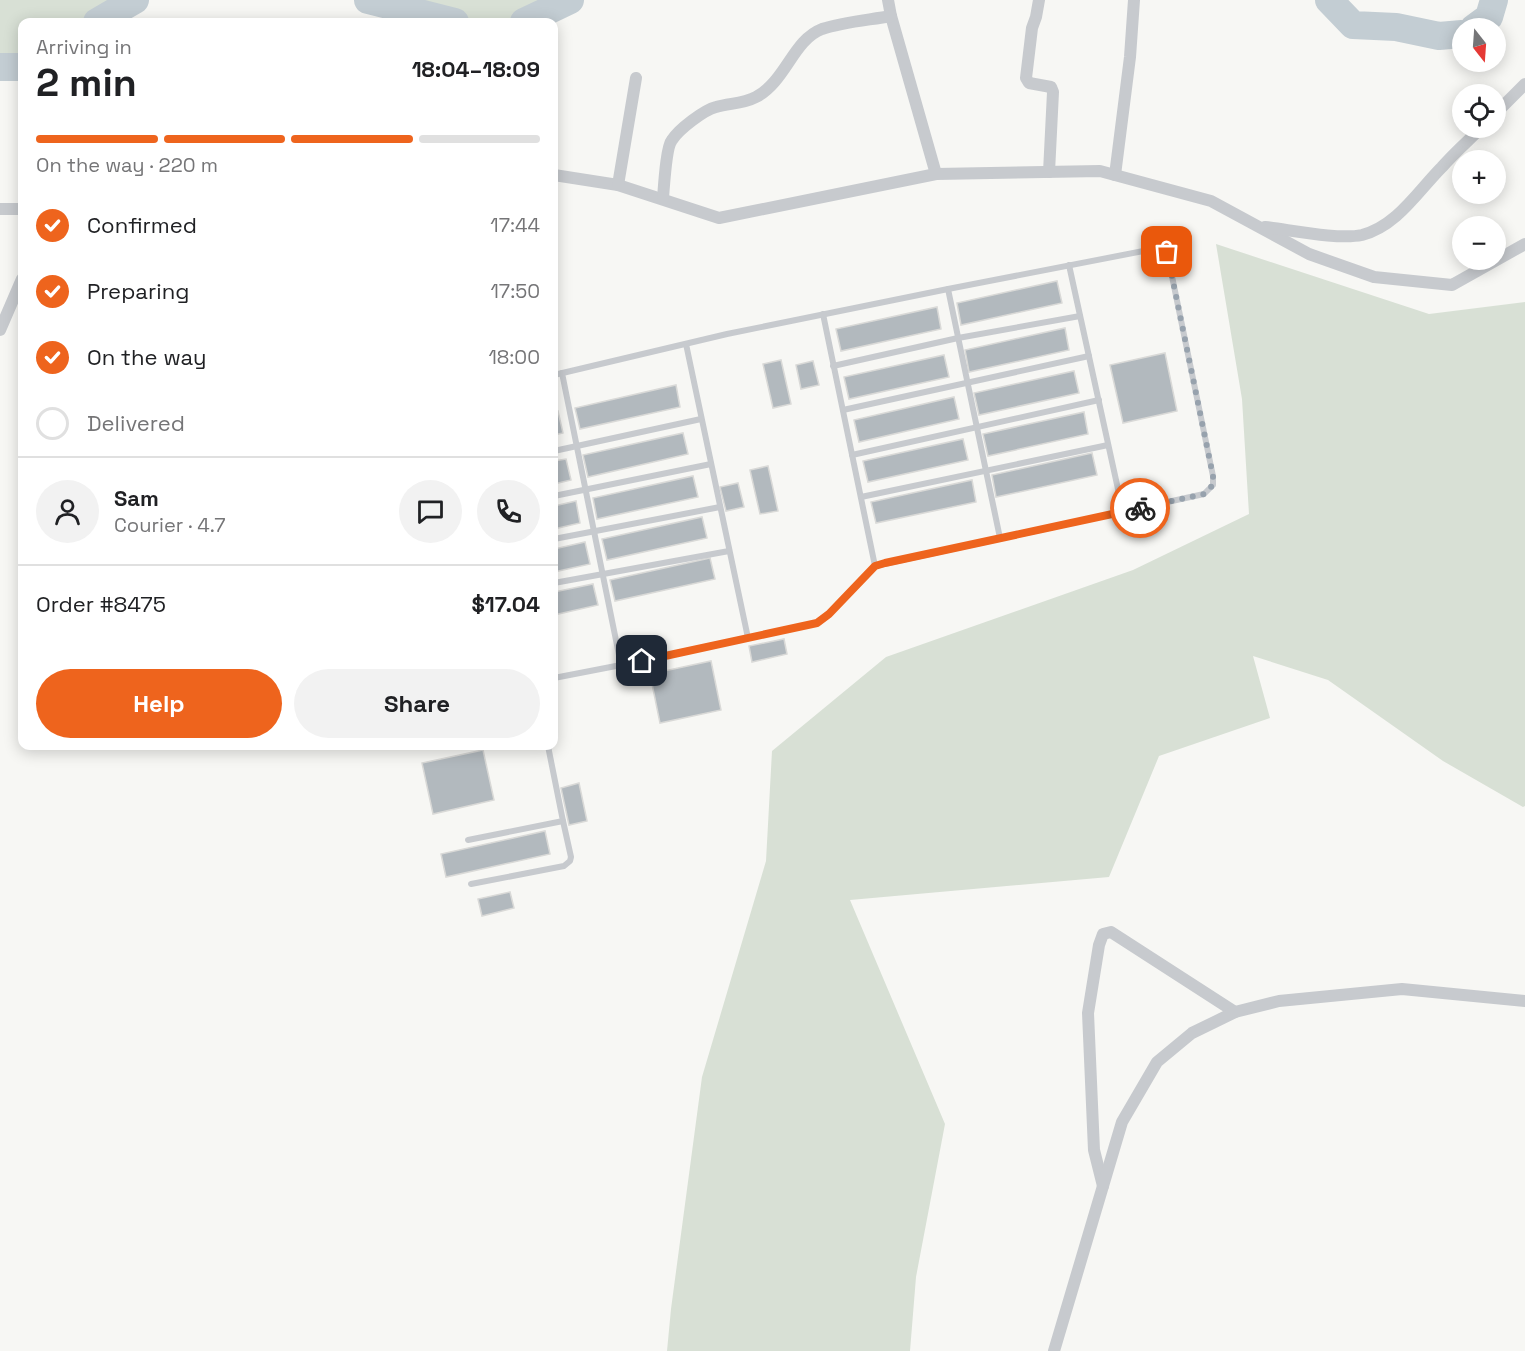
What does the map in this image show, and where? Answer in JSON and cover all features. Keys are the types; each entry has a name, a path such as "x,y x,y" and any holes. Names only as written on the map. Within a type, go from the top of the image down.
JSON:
{"street":[{"path":"888,0 936,174"},
{"path":"1040,0 1032,28 1026,78 1029,83 1051,87 1053,92 1049,172"},
{"path":"1115,175 1130,57 1134,0"},
{"path":"663,198 670,142 678,133 715,107 736,105 756,98 772,86 803,42 822,29 891,16"},
{"path":"618,185 636,78"},
{"path":"1506,103 1525,84"},
{"path":"1258,226 1332,235 1360,235 1375,230 1399,214 1471,138"},
{"path":"558,176 618,185 719,218 936,174 1100,171 1211,201 1309,254 1374,277 1452,285 1525,244"},
{"path":"0,209 18,209"},
{"path":"0,330 18,288"},
{"path":"1103,1186 1094,1150 1088,1014 1099,945 1103,934 1111,932 1235,1012"},
{"path":"1054,1351 1122,1122 1157,1062 1192,1033 1235,1012 1279,1001 1402,989 1525,1001"}],"lane":[{"path":"558,374 823,314 1164,247 1167,252 1213,476 1213,485 1204,494 875,566 829,614 817,623 558,677"},
{"path":"1069,265 1123,512"},
{"path":"948,289 1000,538"},
{"path":"823,314 875,566"},
{"path":"833,366 958,338 1080,315"},
{"path":"686,344 748,638"},
{"path":"843,411 1089,356"},
{"path":"562,373 621,665"},
{"path":"852,455 1099,400"},
{"path":"558,450 701,419"},
{"path":"861,497 1108,445"},
{"path":"558,495 711,464"},
{"path":"558,538 720,507"},
{"path":"558,582 729,551"},
{"path":"471,884 564,866 570,861 549,750"},
{"path":"468,840 563,821"}],"shaded area":[{"path":"0,0 135,0 104,18 18,18 18,68 0,72"},
{"path":"368,0 570,0 532,18 439,18"},
{"path":"1216,244 1429,314 1525,302 1525,806 1523,807 1443,761 1328,680 1253,656 1270,718 1159,756 1109,877 850,900 945,1124 916,1277 910,1351 667,1351 702,1077 766,861 772,751 886,657 1133,570 1249,514 1242,399"}],"building":[{"path":"1057,281 1062,303 961,325 957,303"},
{"path":"937,307 941,329 841,351 836,329"},
{"path":"1065,328 1069,350 969,372 965,350"},
{"path":"1165,353 1177,411 1123,423 1110,365"},
{"path":"944,355 949,377 849,399 844,377"},
{"path":"781,360 791,404 773,408 763,364"},
{"path":"813,361 819,385 801,389 796,365"},
{"path":"1074,371 1079,393 979,415 974,393"},
{"path":"676,385 680,407 580,429 575,408"},
{"path":"954,397 959,419 859,442 854,420"},
{"path":"558,411 563,433 558,434"},
{"path":"1084,412 1088,434 988,456 983,434"},
{"path":"683,433 688,454 588,477 583,455"},
{"path":"963,439 968,460 868,482 863,461"},
{"path":"1092,453 1097,475 996,497 992,475"},
{"path":"566,459 571,480 558,483 558,460"},
{"path":"768,466 778,511 760,514 750,470"},
{"path":"693,476 698,497 597,519 593,498"},
{"path":"972,480 976,502 876,523 871,502"},
{"path":"738,483 744,507 726,511 720,487"},
{"path":"576,501 580,523 558,528 558,505"},
{"path":"702,517 707,538 607,560 602,539"},
{"path":"585,542 590,564 558,571 558,548"},
{"path":"710,558 715,579 615,601 610,580"},
{"path":"593,584 598,605 558,614 558,591"},
{"path":"784,639 787,654 752,662 749,646"},
{"path":"711,661 721,710 660,723 650,674"},
{"path":"483,750 494,800 433,814 422,763"},
{"path":"579,783 587,821 569,825 561,788"},
{"path":"545,831 550,854 446,877 441,854"},
{"path":"510,892 514,908 482,916 478,899"}],"waterway":[{"path":"104,18 135,0"},
{"path":"368,0 439,18"},
{"path":"532,18 570,0"},
{"path":"1329,0 1353,25 1396,27 1439,36 1452,35"},
{"path":"1488,18 1494,0"},
{"path":"0,67 18,67"}],"way so far":[{"path":"1140,508 1204,494 1213,485 1167,252"}],"route":[{"path":"642,661 817,623 823,620 875,566 1140,508"}]}
